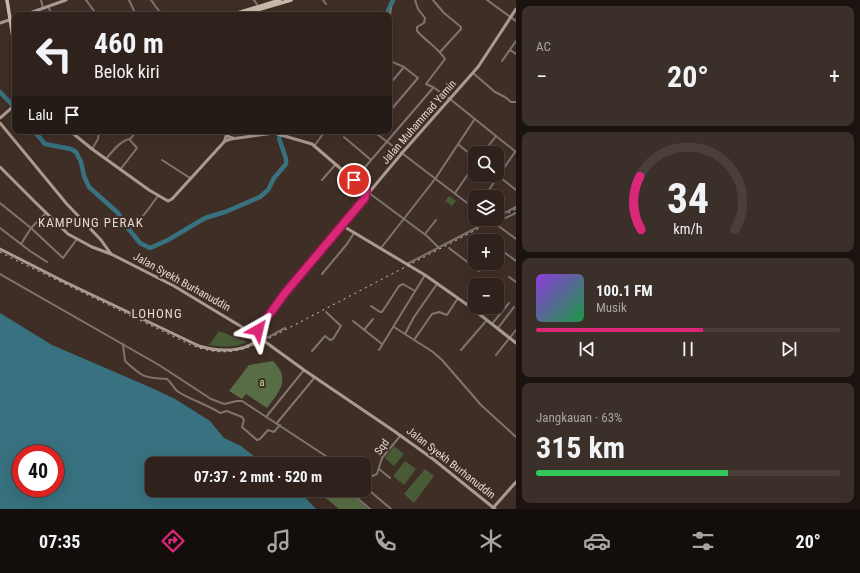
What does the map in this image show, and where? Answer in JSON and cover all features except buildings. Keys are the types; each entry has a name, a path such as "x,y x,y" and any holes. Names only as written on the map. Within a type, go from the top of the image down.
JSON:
{"main road":[{"path":"7,0 12,32"},
{"path":"240,12 271,1 291,0"},
{"path":"249,12 282,1"}],"street":[{"path":"41,0 43,8"},
{"path":"32,12 66,0"},
{"path":"86,0 95,12"},
{"path":"129,0 135,12"},
{"path":"151,0 160,12"},
{"path":"254,0 258,6"},
{"path":"323,0 326,4"},
{"path":"415,0 418,9 425,18 424,23 417,27 417,30 440,52 445,59 426,84 450,99 515,152 504,167"},
{"path":"433,0 461,27 461,29 440,52"},
{"path":"487,0 516,21"},
{"path":"48,6 51,12"},
{"path":"390,12 391,8"},
{"name":"Jalan Muhammad Yamin","path":"254,335 285,293 343,226 402,153 473,73 516,9"},
{"path":"0,23 10,20"},
{"path":"502,61 516,41"},
{"path":"510,50 516,54"},
{"path":"392,62 418,78 392,108"},
{"path":"392,82 404,68"},
{"path":"473,73 495,92 511,102 516,102"},
{"path":"354,180 433,87"},
{"path":"0,118 12,108"},
{"path":"381,249 435,179 459,145 474,120"},
{"path":"0,123 66,203 111,254"},
{"path":"74,134 120,170 166,201 170,200 224,142 236,138 267,134"},
{"path":"92,149 98,139 99,134"},
{"path":"130,140 135,134"},
{"path":"224,142 226,134"},
{"path":"227,134 229,137 236,138"},
{"path":"280,134 315,145 369,193 424,234 439,248"},
{"path":"315,145 323,134"},
{"path":"378,134 468,203"},
{"path":"488,146 496,136"},
{"path":"344,137 371,160"},
{"path":"106,159 127,138 130,140 137,148 120,170"},
{"path":"459,145 468,152"},
{"path":"162,160 190,178"},
{"path":"322,180 336,164"},
{"name":"Jalan Syekh Burhanuddin","path":"0,168 68,234 174,286 262,339 314,377 401,435 453,474 494,508"},
{"path":"455,193 468,174"},
{"path":"504,180 516,190"},
{"path":"365,198 366,190"},
{"path":"134,228 158,196"},
{"path":"0,203 31,228 63,258 77,239"},
{"path":"504,213 516,207"},
{"path":"21,244 31,228 46,213"},
{"path":"504,219 516,213"},
{"path":"424,234 436,220"},
{"path":"343,226 407,264 458,298 516,343"},
{"path":"407,264 479,226"},
{"path":"499,226 516,239"},
{"path":"0,228 47,262"},
{"path":"322,274 345,247 354,233"},
{"path":"100,250 104,245"},
{"path":"449,248 468,262"},
{"path":"0,249 199,346 213,349 233,349 252,344 285,328"},
{"path":"504,252 516,261"},
{"path":"0,274 159,364 211,399 224,404 240,400 328,457"},
{"path":"379,350 425,276"},
{"path":"508,277 516,282"},
{"path":"372,306 382,312 399,286 403,284 415,291"},
{"path":"405,334 414,317 437,284"},
{"path":"414,340 432,314 439,312 447,315 458,298"},
{"path":"492,324 509,303"},
{"path":"497,329 514,307"},
{"path":"312,351 325,336 330,340 333,338 341,326 326,312"},
{"path":"364,330 373,320"},
{"path":"461,350 487,320"},
{"path":"354,321 382,345"},
{"path":"394,327 433,352 447,364 481,405 516,437"},
{"path":"496,355 516,330"},
{"path":"123,344 125,361 141,375 156,379 167,379 176,390 185,396 215,409 220,413 227,411 242,417 244,420 242,427 257,440 260,439 267,430 274,432 280,425"},
{"path":"266,417 304,370"},
{"path":"277,423 314,377"},
{"name":"Sqd","path":"371,477 375,476 384,455 401,435"},
{"name":"Sqd","path":"379,469 390,478"},
{"path":"494,508 516,482"},
{"path":"371,492 391,509"},
{"path":"356,497 370,509"}],"green space":[{"path":"449,196 456,201 452,206 445,201"},
{"path":"219,331 247,342 228,346 209,345"},
{"name":"a","path":"273,361 281,374 282,385 267,408 246,394 242,399 229,391 249,365"},
{"path":"394,446 404,454 394,466 385,458"},
{"path":"405,461 416,469 404,485 393,476"},
{"path":"425,469 434,476 414,503 404,494"},
{"path":"324,497 355,497 368,509 339,509"}],"water":[{"path":"0,313 52,345 175,399 210,421 224,438 241,446 255,457 145,457 145,497 305,497 316,509 0,509"}],"waterway":[{"path":"387,12 393,0"},
{"path":"0,92 12,105"},
{"path":"37,134 45,144 71,149 76,152 81,162 84,176 89,187 118,213 140,243 150,248 168,240 205,218 225,212 260,197 268,190 274,178 286,164 286,159 279,138 281,134"}],"railway":[{"path":"0,252 191,345 211,351 228,352 264,341 516,209"}],"district":[{"name":"KAMPUNG PERAK","path":"91,222"},
{"name":"LOHONG","path":"157,313"}],"route":[{"path":"258,330 285,293 343,226 365,198 366,190 354,180"}]}
